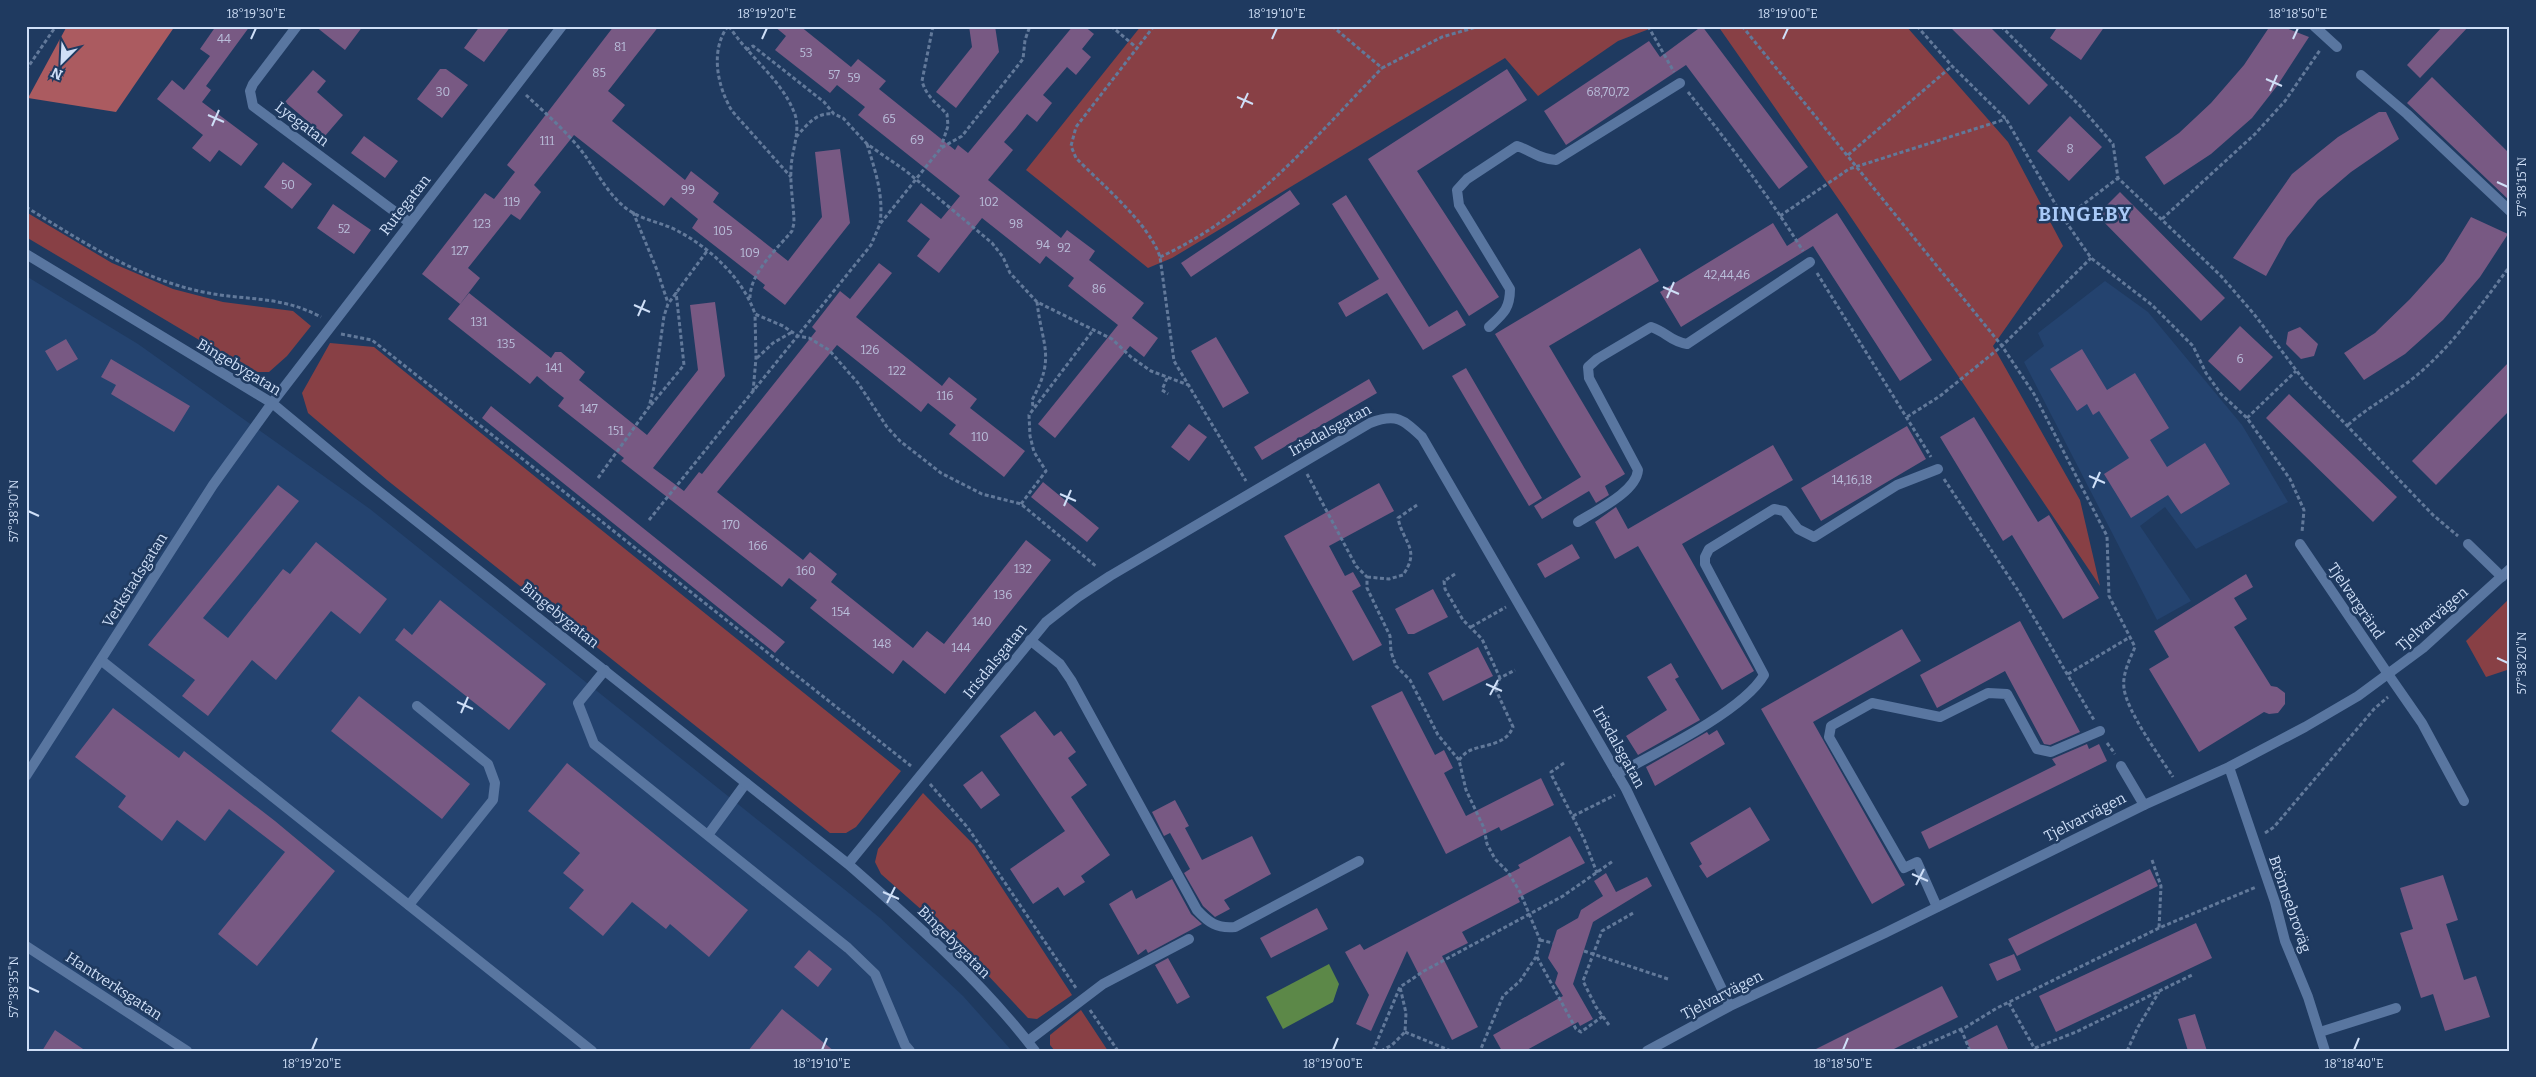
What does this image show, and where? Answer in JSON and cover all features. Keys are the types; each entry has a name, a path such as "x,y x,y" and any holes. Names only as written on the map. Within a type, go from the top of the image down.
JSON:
{"street":[{"name":"Lyegatan","path":"297,26 253,84 250,91 253,106 410,223"},
{"name":"Rutegatan","path":"272,403 562,26"},
{"path":"2314,26 2337,47"},
{"path":"2362,75 2407,114 2510,211"},
{"path":"1489,327 1502,315 1510,303 1510,289 1458,205 1457,190 1467,179 1517,146 1530,150 1542,159 1556,160 1680,83"},
{"name":"Bingebygatan","path":"26,254 272,403 366,481 848,864 919,927 1028,1041 1035,1051"},
{"path":"1578,522 1630,488 1638,479 1638,470 1589,378 1588,367 1597,359 1651,326 1663,331 1673,342 1687,344 1810,262"},
{"name":"Verkstadsgatan","path":"26,776 61,719 102,661 213,486 272,403"},
{"name":"Irisdalsgatan","path":"848,864 1046,622 1078,596 1252,491 1383,418 1395,417 1409,424 1422,437 1618,774 1730,1006"},
{"path":"1618,774 1691,733 1745,697 1757,686 1764,675 1705,564 1705,557 1709,549 1774,508 1784,511 1798,529 1814,536 1897,485 1938,469"},
{"name":"Tjelvargränd","path":"2300,544 2388,674 2400,688 2422,723 2464,800"},
{"path":"2468,544 2502,577"},
{"name":"Tjelvarvägen","path":"1647,1051 1730,1006 2144,805 2229,767 2305,727 2358,696 2423,648 2510,569"},
{"path":"1030,640 1060,664 1071,680 1196,910 1209,922 1224,928 1235,926 1359,861"},
{"path":"102,661 592,1051"},
{"path":"605,670 578,703 594,744 848,948 874,974 905,1045 910,1051"},
{"path":"1937,907 1916,862 1904,868 1829,737 1831,726 1872,703 1940,717 1988,693 2007,694 2038,749 2051,752 2100,731"},
{"path":"409,905 493,800 496,783 488,764 417,706"},
{"path":"2121,766 2144,805"},
{"name":"Brömsebroväg","path":"2229,767 2268,883 2285,942 2308,997 2326,1051"},
{"path":"708,835 746,783"},
{"path":"1028,1041 1103,984 1189,939"},
{"name":"Hantverksgatan","path":"26,946 187,1051"},
{"path":"2320,1032 2396,1008"}],"path":[{"path":"26,70 56,26"},
{"path":"750,299 750,288 754,278 792,230 794,224 791,177 792,151 796,138 795,114 789,102 746,50 729,26 720,37 718,50 718,71 725,99 732,111 791,177"},
{"path":"880,224 941,148 948,126 947,114 930,99 924,90 922,81 933,26"},
{"path":"941,148 962,136 1022,58 1030,26"},
{"path":"1111,26 1137,48"},
{"path":"1154,26 1076,127 1071,146 1076,158 1144,227 1156,244 1160,257 1174,361 1191,386 1252,491"},
{"path":"1332,26 1382,68"},
{"path":"1160,257 1225,221 1267,187 1382,68 1442,37 1480,26"},
{"path":"1648,26 1680,83 1718,129 1810,262 1938,469 2019,592 2121,766"},
{"path":"1742,26 2002,346 2034,394 2107,536 2109,596 2135,647 2126,668 2124,688 2131,709 2180,788"},
{"path":"1916,26 1952,66 2006,119 2064,219 2091,258 2176,326 2193,346 2206,373 2221,394 2247,418 2290,479 2304,510 2300,544"},
{"path":"2001,26 2079,105 2113,144 2118,178 2221,276 2254,314 2305,382 2433,515 2468,544"},
{"path":"2162,219 2255,134 2285,100 2327,39"},
{"path":"746,50 754,46 824,102 834,114"},
{"path":"1848,155 1952,66"},
{"path":"517,85 580,149 608,189 633,212 650,222 674,229 730,271 750,299 755,314 756,358 752,392"},
{"path":"796,138 813,119 823,113 834,114 843,118 867,144 906,171 992,243 1003,257 1010,273 1037,302 1094,328 1112,339 1131,357 1167,378 1191,386"},
{"path":"1780,216 1849,169 1858,168 2006,119"},
{"path":"649,520 871,245 880,224 883,207 867,144"},
{"path":"2064,219 2118,178"},
{"path":"26,206 101,253 133,269 203,292 294,304 333,323 337,334 372,340 922,775 968,828 1118,1051"},
{"path":"633,212 657,270 668,304"},
{"path":"649,407 654,387 664,316 668,304 707,252"},
{"path":"1907,417 1940,396 2002,346 2091,258"},
{"path":"2348,425 2362,412 2414,377 2445,349 2510,266"},
{"path":"598,478 649,407 684,366 676,292"},
{"path":"1033,407 1032,400 1041,383 1046,359 1037,302"},
{"path":"755,314 798,336 809,338 829,350 858,383 875,412 894,434 941,473 982,494 1021,504 1065,543 1110,576"},
{"path":"1021,504 1046,472 1034,452 1030,436 1030,415 1033,407 1048,392 1094,328"},
{"path":"756,358 773,343 792,332"},
{"path":"2247,418 2296,371"},
{"path":"1167,378 1162,390 1168,394"},
{"path":"1300,463 1356,566 1367,577 1390,579 1403,575 1412,558 1412,550 1398,518 1417,505"},
{"path":"1455,574 1444,581 1444,590 1463,620 1482,639 1500,678"},
{"path":"1367,577 1367,588 1390,636 1391,652 1396,666 1410,680 1438,736 1459,760 1466,790 1484,828 1487,844 1495,859 1508,872 1530,914 1540,940 1536,957 1520,981 1503,996 1480,1051"},
{"path":"1471,627 1517,600"},
{"path":"2068,674 2130,638"},
{"path":"1459,760 1468,750 1495,744 1503,740 1511,731 1513,727 1495,688 1500,678 1515,670"},
{"path":"2254,840 2274,827 2374,709 2400,688"},
{"path":"1564,764 1551,772 1552,776 1573,816 1597,873"},
{"path":"1573,816 1626,789"},
{"path":"2152,860 2162,886 2159,928"},
{"path":"1373,1051 1400,987 1424,971 1563,896 1613,862"},
{"path":"1912,1051 1961,1029 2159,928 2234,895 2268,883"},
{"path":"1609,1025 1583,981 1602,931 1634,912"},
{"path":"1540,940 1553,943"},
{"path":"1584,951 1668,979"},
{"path":"1536,957 1576,1029 1582,1032 1603,1016"},
{"path":"2009,1003 2036,1049 2076,1032 2194,974"},
{"path":"1381,1051 1392,1045 1405,1032 1406,1013 1400,987"},
{"path":"2127,1051 2138,1026 2159,991"},
{"path":"1961,1029 1970,1051"},
{"path":"1405,1032 1451,1051"}],"shaded area":[{"path":"67,26 175,26 116,112 28,98"},
{"path":"1141,26 1657,26 1618,41 1538,96 1505,58 1172,258 1148,268 1026,170"},
{"path":"1718,26 1906,26 2008,142 2063,246 1993,346 2080,500 2100,586 1844,207"},
{"path":"26,212 112,263 173,289 223,302 293,311 311,326 287,356 269,372 253,372 26,237"},
{"path":"26,276 138,344 370,509 880,918 963,996 1012,1051 26,1051"},
{"path":"2105,281 2148,312 2242,425 2288,502 2196,549 2165,507 2140,526 2191,601 2157,620 2024,362 2044,346 2038,333"},
{"path":"330,343 374,347 901,771 856,827 846,833 830,833 387,480 308,413 302,393"},
{"path":"2510,598 2510,669 2486,677 2466,641"},
{"path":"923,793 974,845 1072,995 1037,1019 1028,1018 949,934 881,874 875,862 878,849"},
{"path":"1329,964 1339,984 1333,1002 1283,1029 1266,997"},
{"path":"1081,1010 1108,1051 1055,1051 1050,1045 1050,1035"}],"building":[{"path":"216,26 250,26 206,86 211,90 202,102 258,144 241,166 219,150 210,162 192,148 203,135 157,99 172,80 184,90 210,56 200,49"},
{"path":"315,26 363,26 345,50"},
{"path":"480,26 511,26 484,62 464,48"},
{"path":"614,26 659,26 608,91 625,105 612,121 685,180 691,171 719,193 713,202 788,261 822,217 815,152 840,149 850,223 785,305 763,288 765,285 692,228 698,219 671,197 664,206 574,135 534,185 541,192 520,220 511,214 468,268 480,278 460,304 422,274 485,193 494,199 515,172 507,165"},
{"path":"774,26 800,26 851,67 858,59 886,81 879,89 955,150 958,145 968,153 1073,26 1084,26 1094,34 1082,49 1091,57 1076,75 1067,67 1043,95 1052,103 1037,122 1027,114 1004,142 1013,150 988,180 1061,238 1067,230 1095,251 1089,260 1144,303 1132,318 1158,338 1144,357 1130,346 1055,438 1038,424 1118,325 1068,286 1074,278 1046,256 1040,264 982,218 939,273 917,256 930,239 907,221 921,203 941,219 960,196 858,115 865,107 837,85 830,93 775,50 786,36"},
{"path":"969,26 995,26 999,52 956,108 936,92 972,47"},
{"path":"1702,26 1808,167 1779,189 1686,65 1566,145 1544,111 1649,41 1660,57"},
{"path":"1949,26 1989,26 2048,85 2029,105"},
{"path":"2058,26 2105,26 2081,60 2050,38"},
{"path":"2270,26 2281,26 2309,37 2277,86 2252,118 2211,154 2164,185 2145,157 2179,133 2211,103 2244,65"},
{"path":"2443,26 2469,26 2420,78 2407,65"},
{"path":"440,69 446,69 468,85 442,118 417,99"},
{"path":"1507,69 1527,100 1417,171 1499,297 1469,316 1368,159"},
{"path":"313,70 326,81 317,92 343,115 325,136 285,102"},
{"path":"2432,77 2510,154 2510,201 2407,103"},
{"path":"2379,112 2386,112 2399,139 2351,172 2318,200 2287,238 2266,276 2233,258 2292,174 2338,137"},
{"path":"2070,116 2102,147 2069,181 2037,151"},
{"path":"364,136 398,161 385,178 351,153"},
{"path":"283,162 312,184 292,209 264,187"},
{"path":"1290,190 1300,204 1191,277 1181,263"},
{"path":"2120,192 2225,298 2201,321 2097,215"},
{"path":"1346,195 1429,327 1457,310 1466,325 1423,350 1387,293 1346,317 1338,303 1379,279 1332,204"},
{"path":"333,204 371,230 354,254 317,228"},
{"path":"1837,213 1932,360 1900,381 1813,246 1681,327 1660,292 1773,223 1787,246"},
{"path":"2471,217 2508,234 2480,277 2443,320 2405,354 2364,380 2344,353 2375,333 2410,299 2444,261"},
{"path":"1640,248 1659,281 1549,346 1625,474 1605,486 1609,495 1596,503 1589,491 1542,519 1534,506 1581,477 1495,334"},
{"path":"879,263 892,273 856,317 942,386 949,377 977,399 970,408 1025,451 1004,477 949,434 956,425 928,403 921,412 837,345 717,492 803,560 810,552 837,574 831,582 913,648 927,631 944,644 1026,540 1051,560 945,694 903,660 893,674 810,608 817,600 789,578 782,587 621,461 624,458 558,406 564,398 537,376 530,384 448,319 469,293 551,358 555,352 561,352 585,372 579,380 647,435 698,370 690,305 715,302 725,376 653,468 684,491 699,472 702,474 816,331 812,327 840,291 850,299"},
{"path":"2240,326 2273,357 2240,391 2208,361"},
{"path":"2300,327 2318,344 2314,356 2301,359 2286,344 2288,332"},
{"path":"1216,337 1249,393 1223,408 1191,351"},
{"path":"66,339 78,359 57,371 45,351"},
{"path":"2082,349 2107,390 2135,373 2169,428 2150,440 2167,467 2205,443 2230,484 2181,514 2168,495 2131,518 2104,474 2129,458 2099,411 2093,415 2087,404 2077,411 2050,369"},
{"path":"111,359 190,406 174,432 111,394 116,385 101,377"},
{"path":"2510,361 2510,410 2436,485 2412,461"},
{"path":"1466,368 1542,498 1529,506 1452,376"},
{"path":"1369,379 1377,393 1262,460 1254,447"},
{"path":"2289,394 2397,497 2373,522 2266,418"},
{"path":"491,406 785,642 775,653 482,418"},
{"path":"1974,417 2038,522 2049,515 2099,598 2063,619 2012,535 2003,541 1940,437"},
{"path":"1189,424 1207,437 1189,461 1171,447"},
{"path":"1907,426 1926,459 1821,521 1801,488"},
{"path":"1773,445 1793,480 1682,544 1754,671 1722,690 1638,546 1615,559 1595,522 1616,507 1628,529"},
{"path":"1043,482 1099,528 1087,542 1031,497"},
{"path":"1379,483 1394,511 1329,546 1345,576 1353,572 1361,586 1352,591 1382,645 1353,661 1284,536"},
{"path":"278,485 299,501 203,618 228,638 283,569 290,574 316,542 387,599 360,634 331,611 276,680 252,660 208,716 182,696 195,680 148,645"},
{"path":"1572,544 1580,558 1545,578 1537,564"},
{"path":"2246,574 2253,587 2234,598 2247,619 2234,627 2271,686 2277,687 2285,693 2285,704 2278,713 2269,714 2264,712 2199,752 2149,669 2169,657 2154,631"},
{"path":"1433,589 1448,617 1414,634 1408,634 1395,609"},
{"path":"440,600 546,684 509,730 395,640 404,628 412,635"},
{"path":"2020,621 2080,732 2050,745 2044,744 2005,671 1937,708 1920,675"},
{"path":"1902,629 1921,661 1813,722 1905,885 1872,904 1761,709"},
{"path":"1478,647 1493,676 1443,701 1428,673"},
{"path":"1671,663 1679,677 1675,679 1700,720 1638,755 1626,736 1667,710 1647,677"},
{"path":"1402,691 1435,755 1444,750 1453,768 1444,773 1466,816 1541,778 1554,805 1501,831 1499,827 1446,854 1371,706"},
{"path":"359,696 470,784 442,819 331,731"},
{"path":"113,708 179,758 184,751 275,821 335,871 257,966 218,934 285,852 229,809 205,841 177,820 162,841 118,807 126,796 75,757"},
{"path":"1035,711 1054,736 1061,731 1076,752 1068,758 1087,785 1071,797 1110,855 1081,876 1085,882 1064,896 1058,887 1033,904 1010,869 1065,831 1000,736"},
{"path":"1717,730 1725,744 1655,786 1646,767 1707,732 1709,735"},
{"path":"2087,744 2089,749 2099,744 2107,761 1929,849 1921,832 2056,765 2052,759"},
{"path":"567,763 748,910 709,957 670,924 666,929 632,902 603,936 569,908 584,890 563,873 580,853 528,811"},
{"path":"982,771 1000,795 981,809 963,785"},
{"path":"1175,800 1189,826 1185,828 1202,860 1252,836 1271,874 1224,900 1230,909 1215,917 1203,906 1184,873 1190,869 1170,833 1164,836 1152,812"},
{"path":"1750,807 1770,840 1707,878 1699,866 1702,864 1690,843"},
{"path":"1570,836 1585,863 1518,898 1520,902 1462,932 1468,943 1442,956 1478,1027 1452,1040 1407,951 1371,1031 1356,1024 1369,995 1345,952 1360,944 1364,950 1520,868 1518,865"},
{"path":"2150,869 2158,886 2017,956 2008,939"},
{"path":"1606,873 1616,892 1647,877 1652,886 1593,922 1573,984 1593,1019 1580,1026 1578,1022 1525,1051 1502,1051 1493,1035 1563,996 1555,983 1558,973 1548,958 1557,930 1578,918 1581,910 1603,896 1594,881"},
{"path":"2443,875 2458,920 2446,924 2464,980 2476,976 2490,1017 2445,1031 2433,994 2421,998 2400,933 2413,929 2400,888"},
{"path":"1172,879 1191,914 1202,924 1148,953 1146,949 1138,955 1109,904 1132,890 1136,899"},
{"path":"1317,908 1328,929 1271,958 1260,938"},
{"path":"2196,923 2212,958 2056,1032 2039,996"},
{"path":"809,950 832,969 818,987 794,967"},
{"path":"2014,954 2021,970 1997,981 1989,964"},
{"path":"1168,958 1190,997 1177,1004 1155,965"},
{"path":"1942,986 1958,1017 1890,1051 1812,1051"},
{"path":"782,1009 834,1051 748,1051"},
{"path":"2195,1014 2207,1051 2188,1051 2178,1019"},
{"path":"1997,1025 2009,1051 1971,1051 1966,1041"},
{"path":"55,1030 86,1051 42,1051"}],"district":[{"name":"BINGEBY","path":"2085,214"}]}
